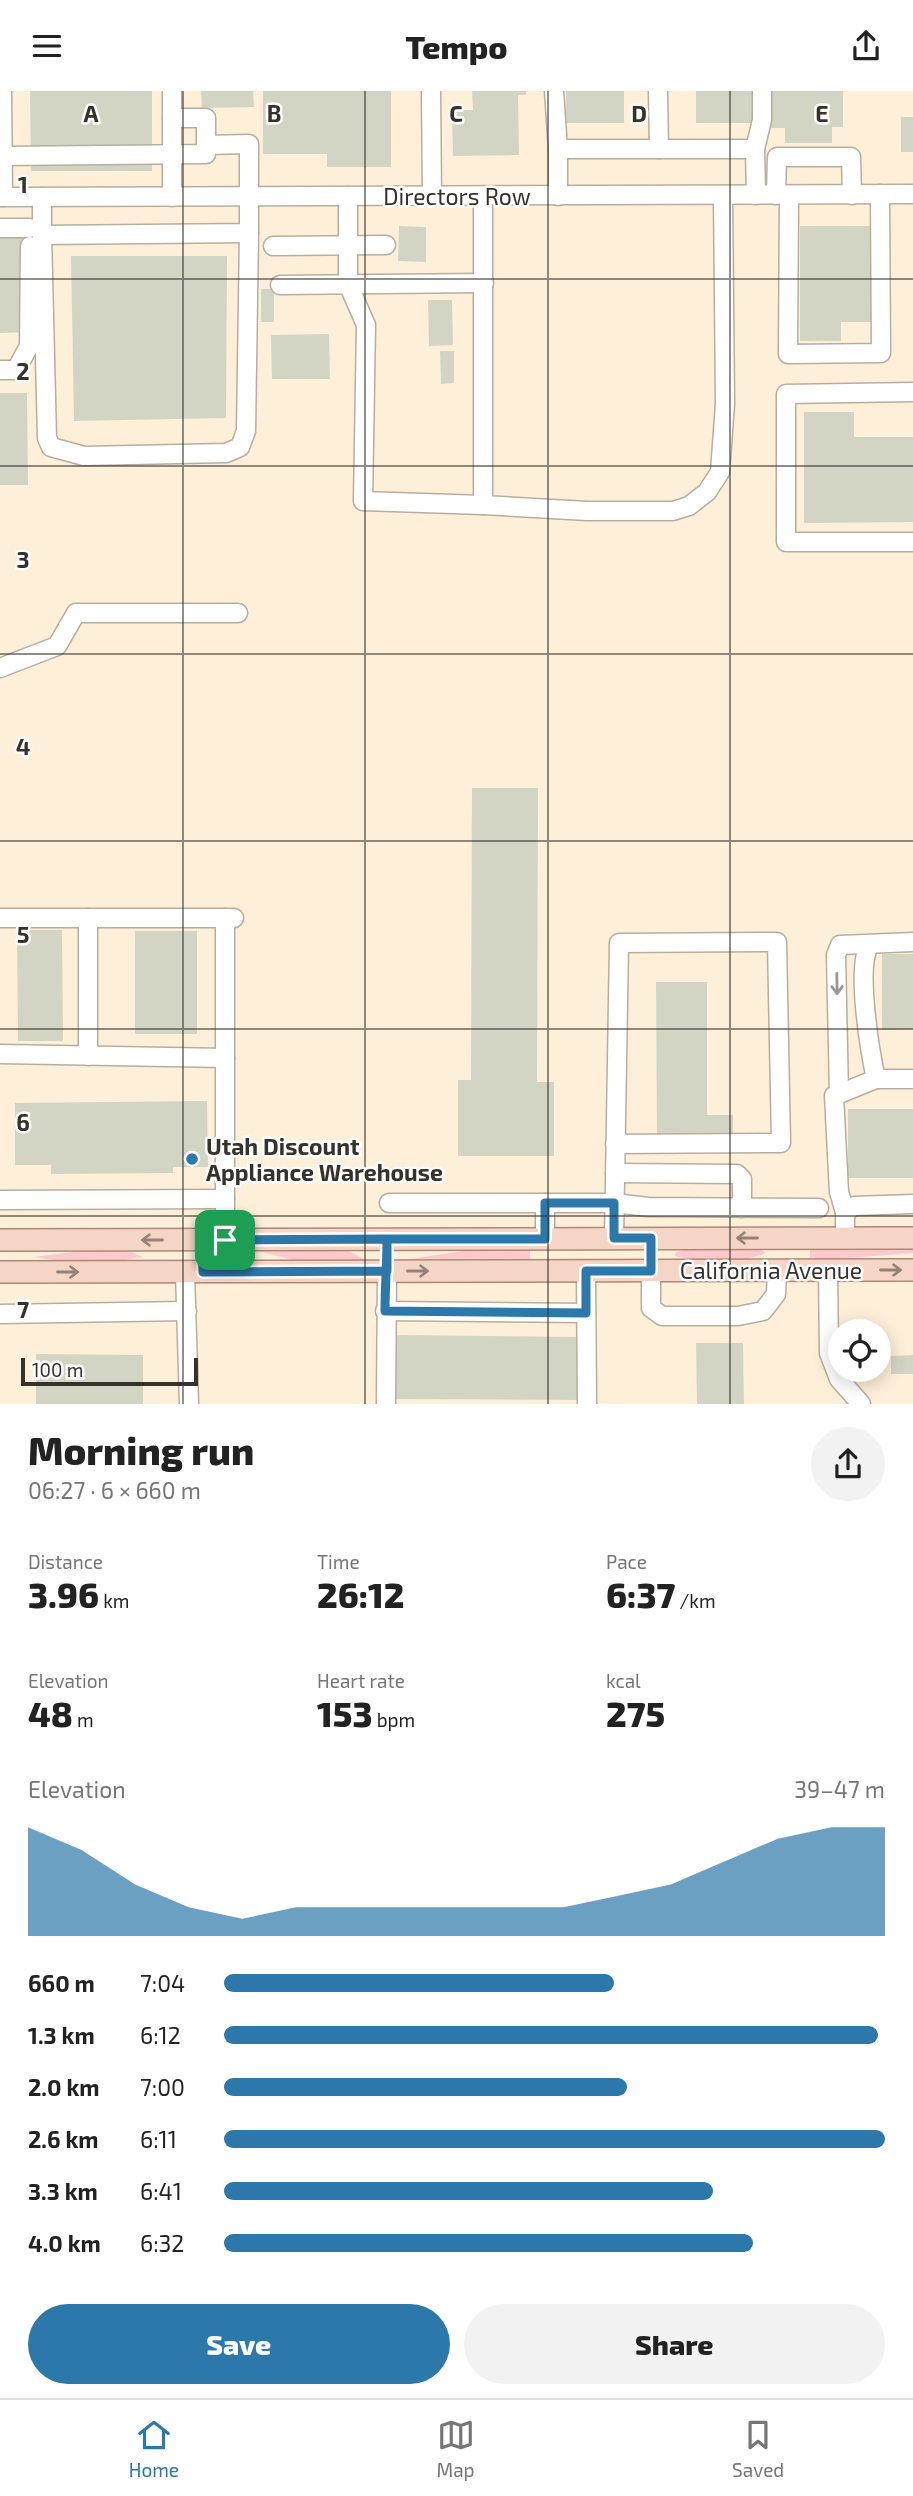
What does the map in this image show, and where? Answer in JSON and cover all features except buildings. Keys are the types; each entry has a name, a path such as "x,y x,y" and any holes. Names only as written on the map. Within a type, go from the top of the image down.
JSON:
{"main road":[{"path":"585,1238 586,1271"},
{"path":"651,1238 651,1271"},
{"path":"777,1270 778,1238"},
{"name":"California Avenue","path":"0,1240 913,1238"},
{"path":"387,1239 387,1271"},
{"path":"194,1272 202,1240"},
{"name":"California Avenue","path":"0,1272 913,1271"}],"street":[{"path":"1,197 2,91"},
{"path":"172,91 172,197"},
{"path":"431,91 432,196"},
{"path":"554,91 558,196"},
{"path":"658,91 659,149"},
{"path":"756,195 755,149 762,120 762,91"},
{"path":"3,156 206,154 206,118 172,118"},
{"path":"35,197 47,438 51,447 84,456 226,453 240,447 246,431 249,144 206,145"},
{"path":"558,149 755,149"},
{"path":"852,195 851,157 777,157 782,195 788,353 881,353 880,194"},
{"name":"Directors Row","path":"1,197 913,194"},
{"path":"348,196 348,284 366,325 363,501 587,512 673,510 689,506 707,492 720,472 725,404 723,195"},
{"path":"483,196 483,505"},
{"path":"0,228 36,232 248,233"},
{"path":"0,370 16,370 29,346 36,232"},
{"path":"273,246 386,245"},
{"path":"280,285 484,283"},
{"path":"913,392 786,394 786,542 913,542"},
{"path":"0,668 57,646 76,613 238,613"},
{"path":"0,918 231,918 225,1058 225,1240"},
{"path":"88,1056 89,918"},
{"path":"614,1238 615,1144 619,943 777,942 781,1143 615,1144"},
{"path":"839,1094 836,955 841,945 869,946 913,942"},
{"path":"869,946 864,954 865,998 869,1046 876,1079"},
{"path":"0,1054 225,1058"},
{"path":"845,1238 845,1212 839,1192 835,1149 834,1096 876,1079 913,1079"},
{"path":"615,1174 737,1174 742,1179 742,1208"},
{"path":"0,1200 225,1199"},
{"path":"389,1203 819,1207"},
{"path":"545,1203 545,1239"},
{"path":"845,1212 854,1206 913,1204"},
{"path":"651,1271 651,1308 662,1316 738,1316 763,1311 776,1294 777,1270"},
{"path":"828,1270 829,1353 839,1379 861,1404"},
{"path":"386,1404 387,1271"},
{"path":"586,1271 587,1404"},
{"path":"189,1404 187,1311 194,1272"},
{"path":"0,1314 187,1311"},
{"path":"385,1311 586,1313"}],"shaded area":[{"path":"0,91 913,91 913,1404 0,1404"},
{"path":"810,1245 913,1245 913,1253 810,1261"},
{"path":"118,1246 143,1257 89,1262 34,1257"},
{"path":"496,1246 530,1247 530,1260 410,1259"},
{"path":"701,1246 755,1246 766,1253 721,1262 675,1256 676,1252"},
{"path":"244,1247 342,1247 367,1261 297,1261"}],"place":[{"name":"Utah Discount Appliance Warehouse","path":"192,1159"}],"route":[{"path":"225,1240 202,1240 203,1272 387,1271 387,1239 545,1239 545,1203 614,1203 614,1238 651,1238 651,1271 586,1271 586,1313 385,1311 387,1271 387,1239 225,1240"}]}
